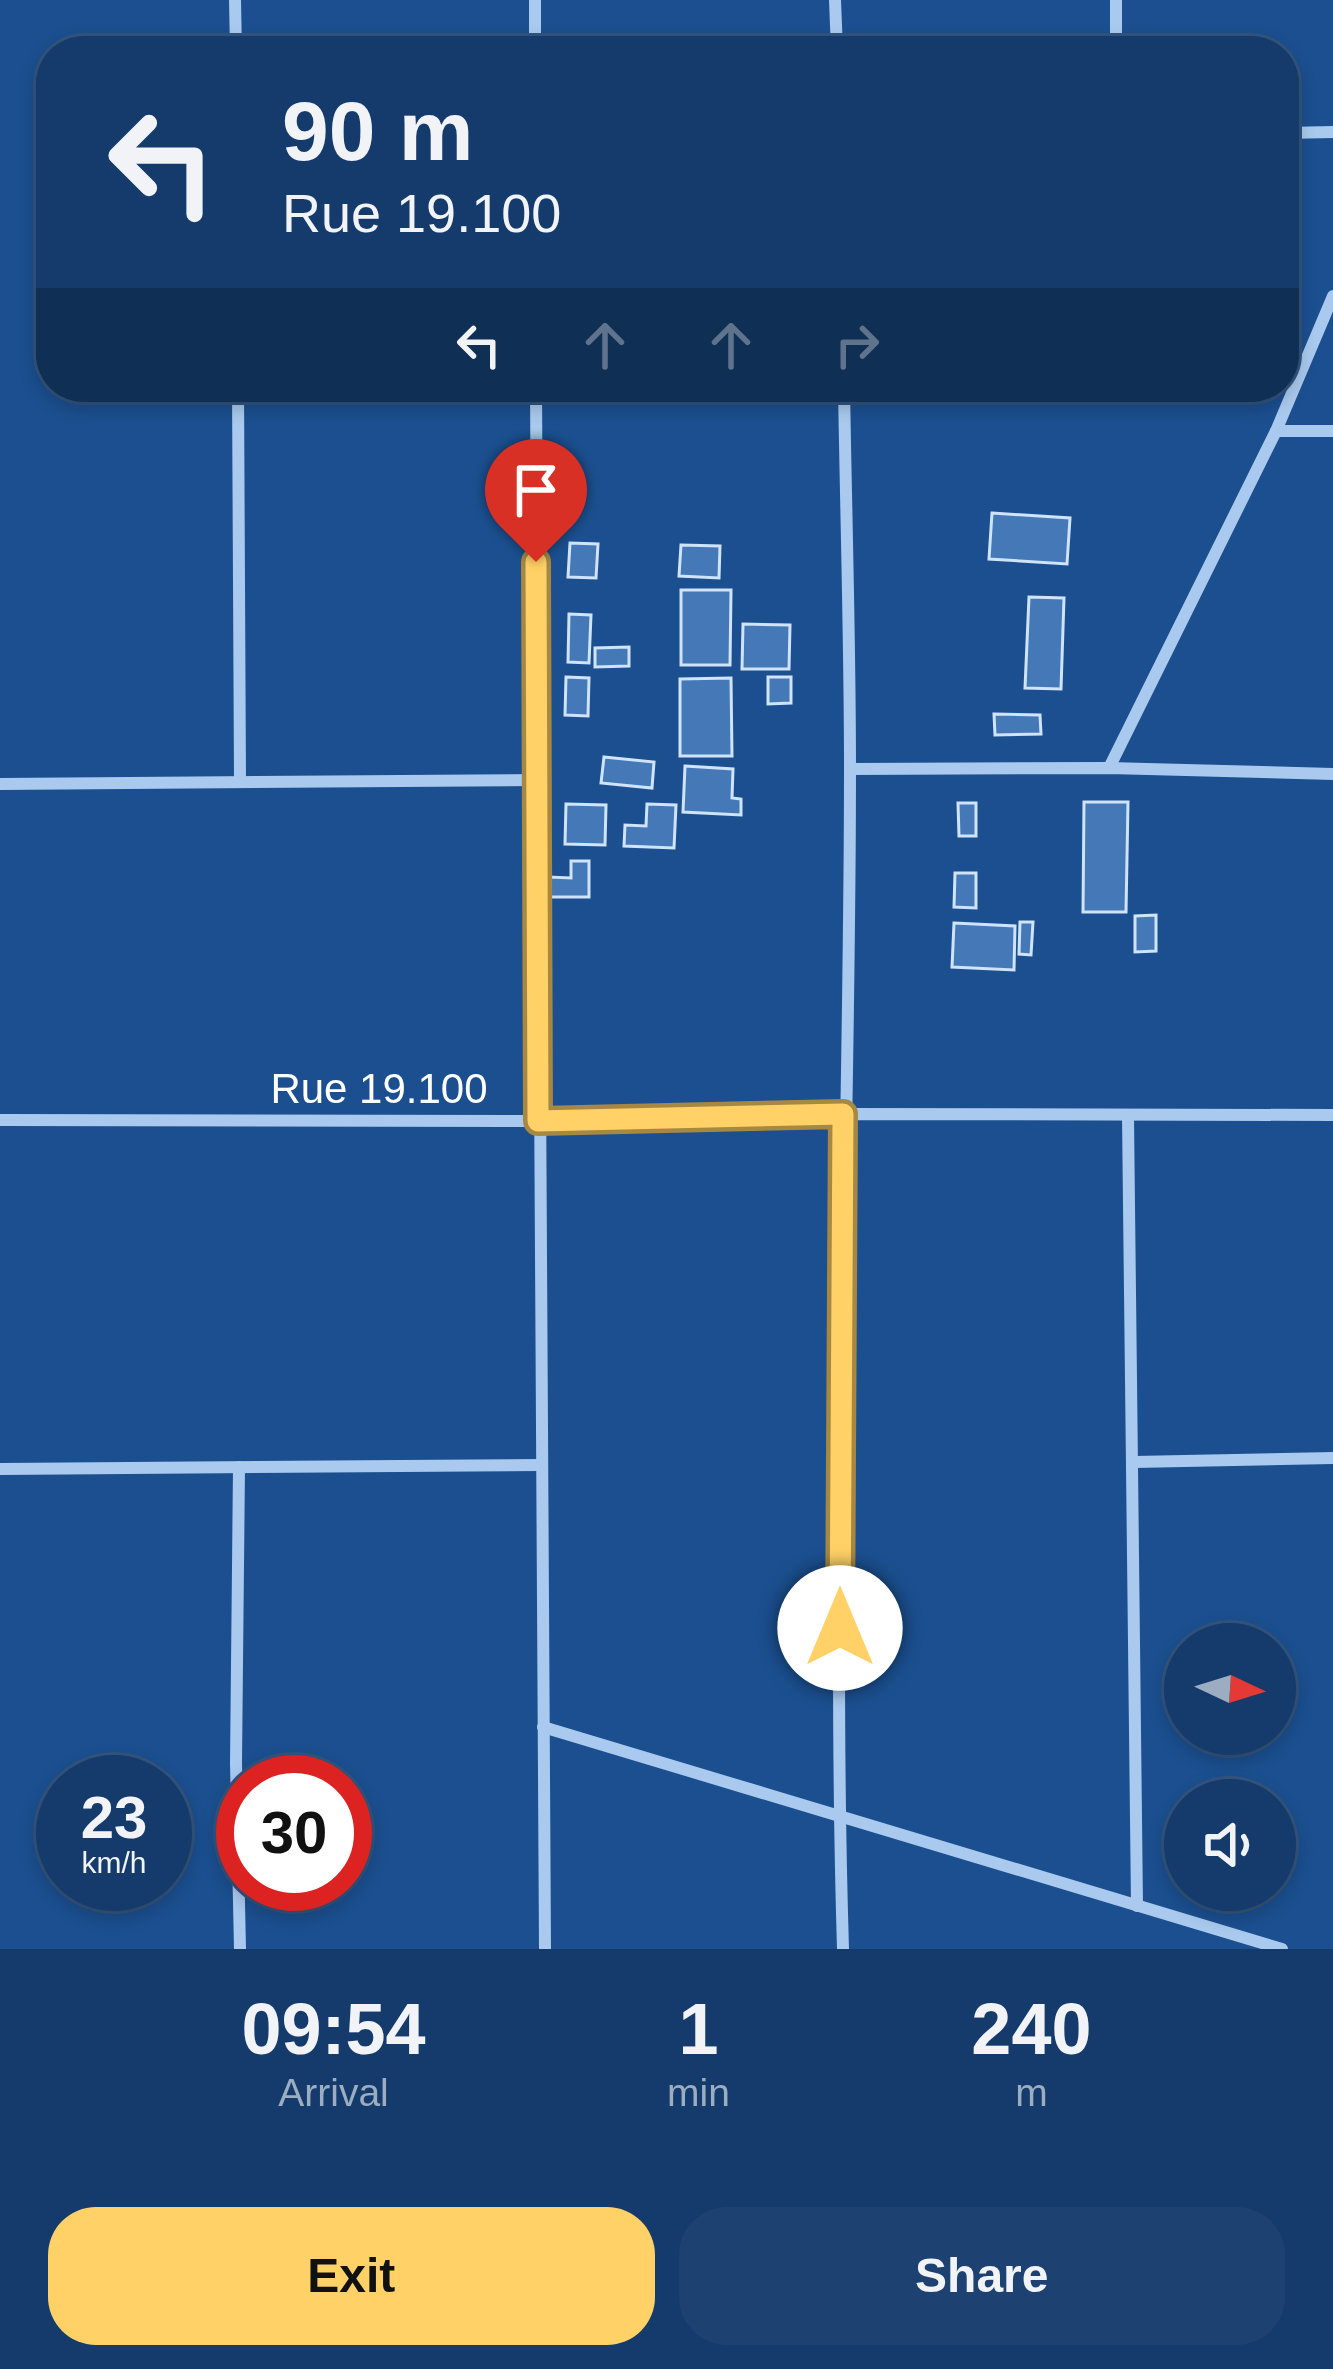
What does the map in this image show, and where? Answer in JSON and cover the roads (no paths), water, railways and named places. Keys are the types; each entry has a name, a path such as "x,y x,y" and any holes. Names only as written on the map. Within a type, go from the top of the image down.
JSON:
{"street":[{"path":"235,0 236,36"},
{"path":"535,0 535,36"},
{"path":"836,0 837,36"},
{"path":"1116,0 1116,36"},
{"path":"1299,133 1333,132"},
{"path":"1299,377 1333,296"},
{"path":"238,402 240,780"},
{"path":"536,402 545,1949"},
{"path":"843,1949 839,1815 843,1114 850,769 844,402"},
{"path":"1109,767 1288,402"},
{"path":"1276,431 1333,431"},
{"path":"850,769 1109,767 1333,775"},
{"path":"0,784 536,780"},
{"name":"Rue 19.100","path":"0,1120 1333,1115"},
{"path":"1127,1117 1137,1906"},
{"path":"1134,1462 1333,1458"},
{"path":"0,1469 541,1465"},
{"path":"239,1467 239,1949"},
{"path":"543,1727 1282,1949"}]}
